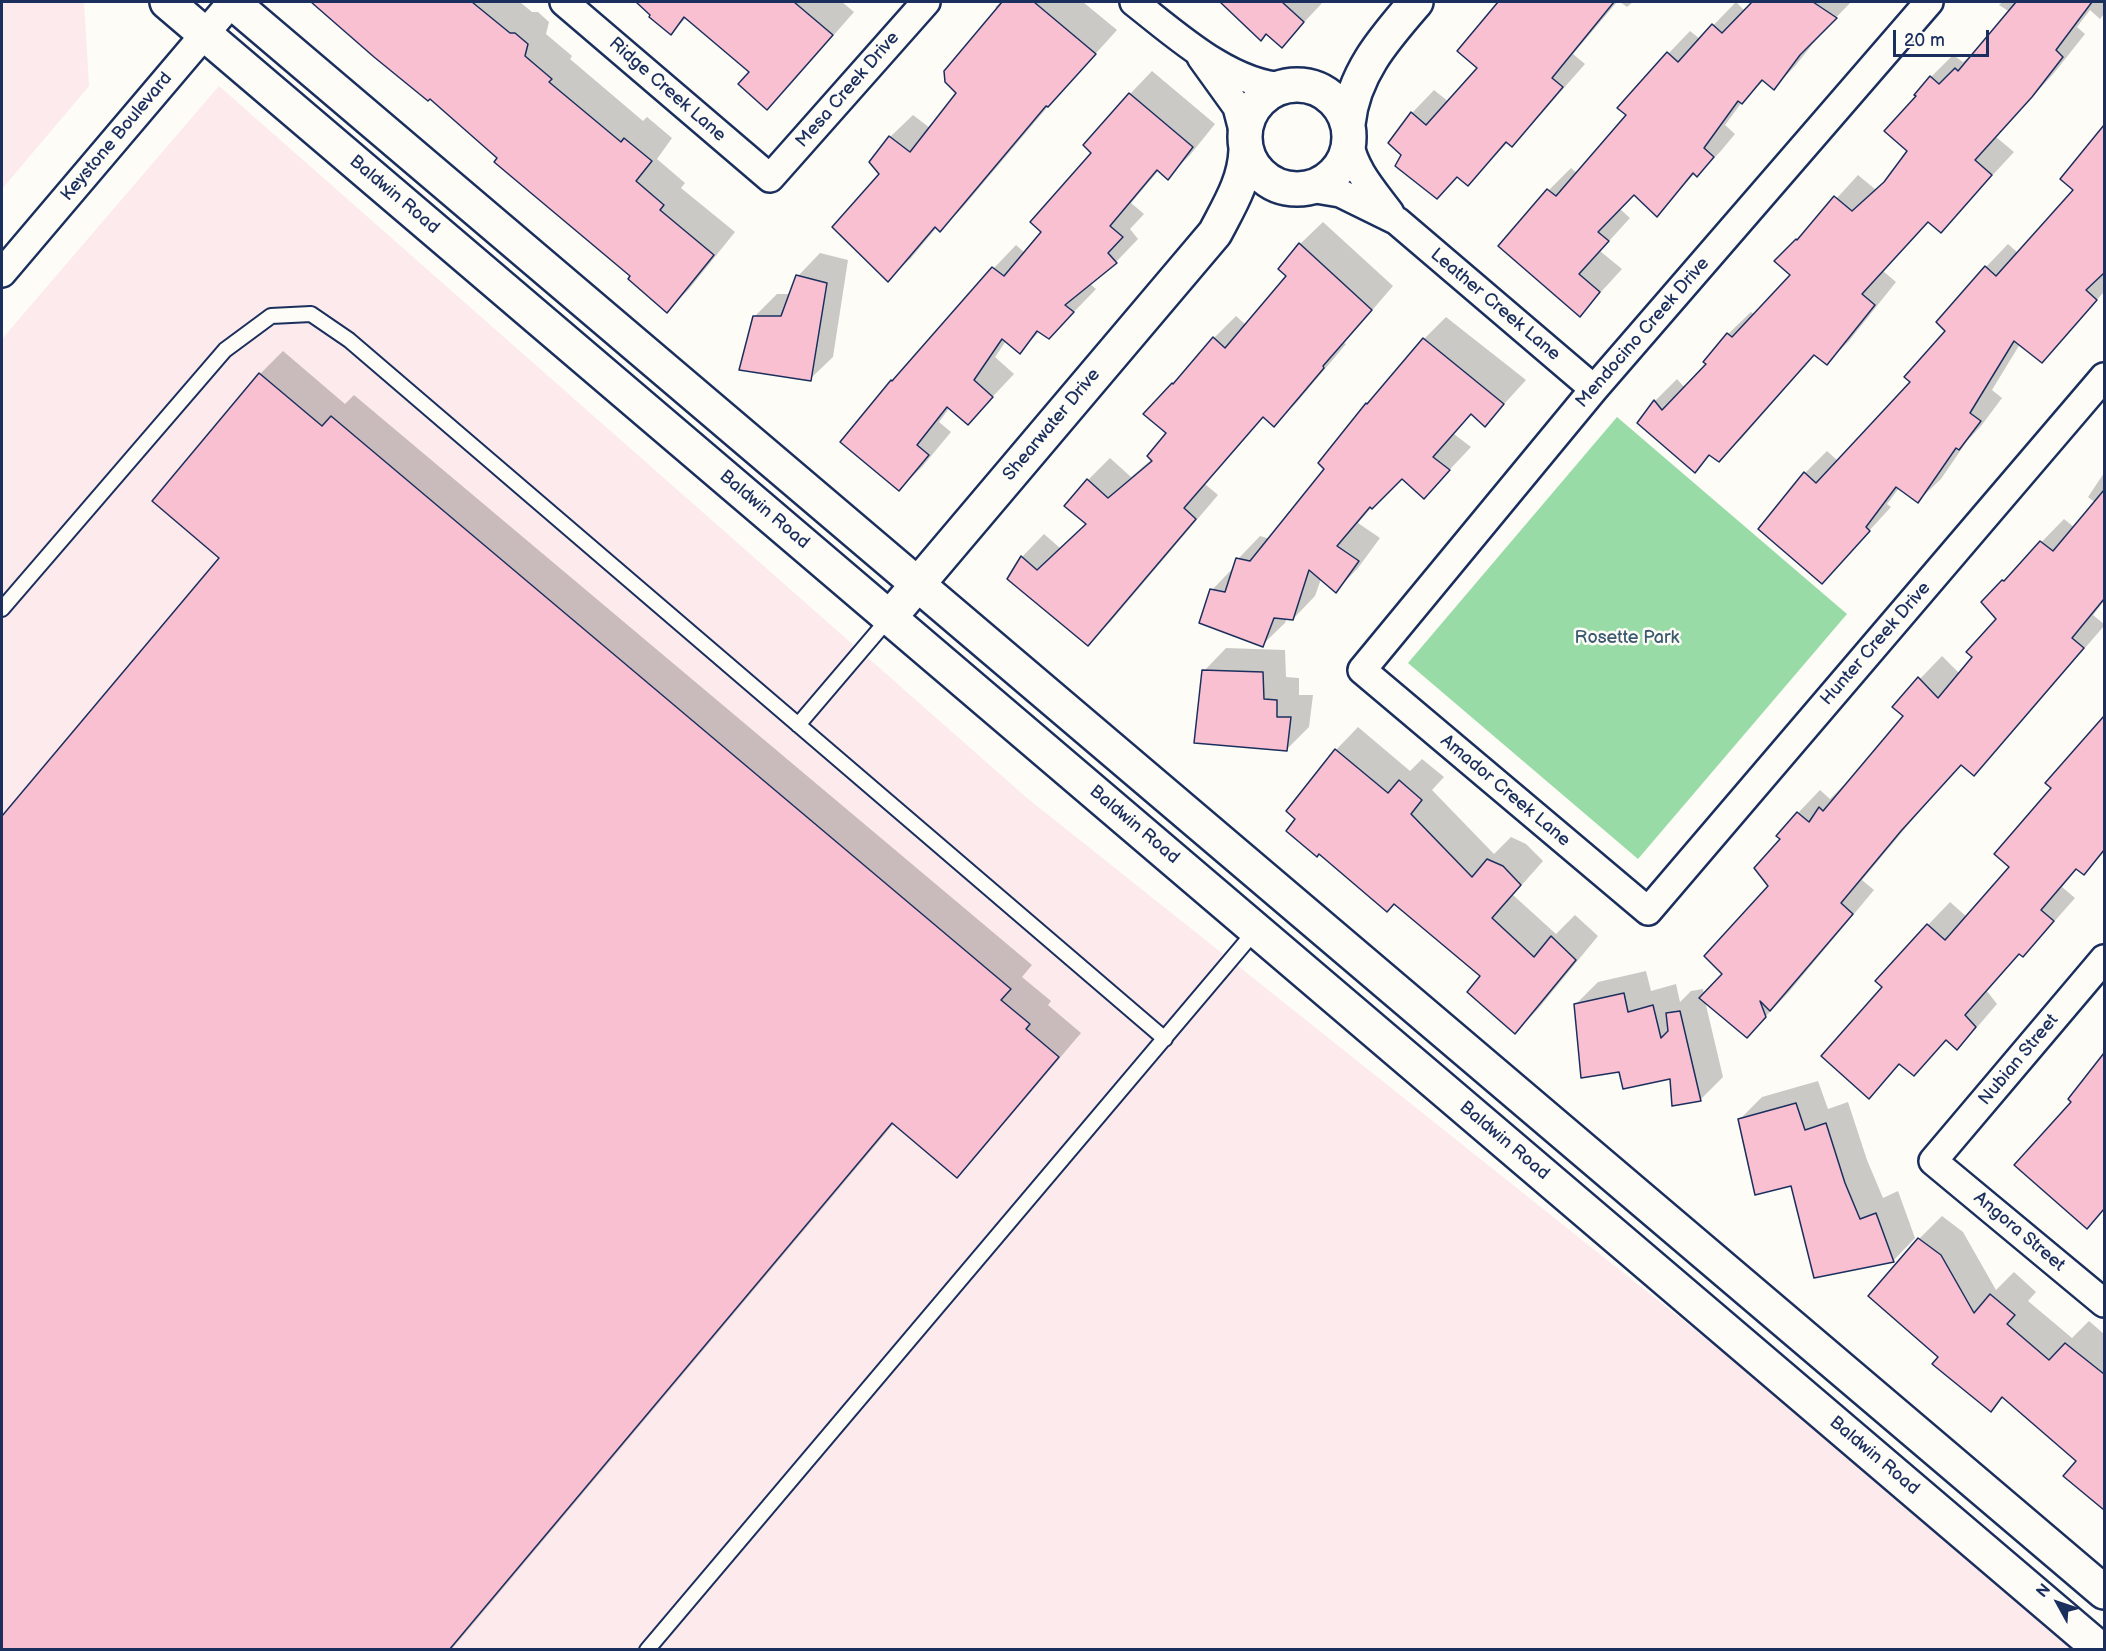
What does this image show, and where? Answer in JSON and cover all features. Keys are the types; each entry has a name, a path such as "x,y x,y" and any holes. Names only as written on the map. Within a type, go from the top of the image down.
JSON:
{"main road":[{"name":"Baldwin Road","path":"166,2 2101,1650"},
{"path":"232,2 2104,1592"},
{"path":"1383,40 1337,71 1314,82 1269,93 1257,104 1248,118 1245,142 1252,166 1263,178 1278,186 1302,189 1325,182 1337,171 1346,157 1352,98 1363,71 1383,40 1416,2"},
{"path":"1292,86 1317,89 1330,97 1341,110 1348,133"},
{"name":"Shearwater Drive","path":"890,617 1215,233 1240,184 1245,142"},
{"name":"Shearwater Drive","path":"1215,233 1262,199 1272,194 1302,189"}],"street":[{"name":"Keystone Boulevard","path":"2,273 232,2"},
{"name":"Ridge Creek Lane","path":"564,2 770,178"},
{"name":"Mesa Creek Drive","path":"770,178 926,2"},
{"path":"1134,2 1197,52 1262,84 1292,86"},
{"name":"Mendocino Creek Drive","path":"1362,670 1594,389 1929,2"},
{"path":"1197,52 1232,98 1240,114 1245,142"},
{"name":"Leather Creek Lane","path":"1348,133 1353,158 1360,174 1396,221 1594,389"},
{"name":"Leather Creek Lane","path":"1302,189 1340,193 1396,221"},
{"name":"Hunter Creek Drive","path":"1648,911 2104,377"},
{"name":"Amador Creek Lane","path":"1362,670 1648,911"},
{"name":"Nubian Street","path":"1934,1161 2104,959"},
{"name":"Angora Street","path":"1934,1161 2104,1303"}],"lane":[{"path":"2,609 225,350 271,316 311,314 349,340 1165,1039"},
{"path":"798,725 890,617"},
{"path":"647,1650 1256,930"}],"shaded area":[{"path":"2,2 84,3 89,86 2,189"},
{"path":"219,86 1027,798 2097,1650 2,1650 2,339"}],"green space":[{"name":"Rosette Park","path":"1617,417 1847,614 1638,859 1408,663"}],"building":[{"path":"311,2 472,2 510,33 515,33 528,44 525,56 552,79 549,82 621,142 624,138 652,161 636,181 664,205 660,210 714,255 667,313 628,279 630,276 494,162 497,158 430,99 428,101 374,57"},
{"path":"636,2 794,2 833,35 767,110 738,84 749,72 684,17 671,35 649,17 650,15"},
{"path":"1002,2 1034,2 1096,54 1048,107 1046,106 940,232 935,227 888,282 832,227 879,174 869,162 889,136 910,152 956,93 945,82 944,71"},
{"path":"1220,2 1282,2 1304,22 1282,48 1266,34 1261,41"},
{"path":"1498,2 1614,2 1552,78 1563,87 1512,147 1506,142 1468,186 1457,177 1437,199 1395,166 1401,155 1388,143 1411,112 1426,125 1477,68 1457,51"},
{"path":"1752,2 1813,2 1837,18 1800,55 1774,90 1762,80 1742,104 1738,101 1704,148 1714,157 1697,177 1693,173 1657,217 1634,195 1598,232 1609,241 1579,274 1600,292 1580,317 1498,246 1547,189 1556,196 1626,115 1617,108 1667,52 1678,62 1712,24 1722,33"},
{"path":"2016,2 2092,2 2056,50 2063,57 2032,97 1975,160 1992,175 1941,233 1928,222 1862,294 1875,305 1827,365 1814,355 1719,462 1709,455 1695,473 1637,423 1654,400 1662,410 1706,364 1703,362 1727,333 1732,337 1790,275 1774,261 1797,240 1834,196 1852,211 1884,182 1907,151 1884,131 1916,96 1914,95 1930,76 1939,84 1955,68 1958,71"},
{"path":"1129,93 1193,147 1168,180 1157,170 1110,226 1123,237 1108,253 1117,263 1065,305 1074,312 1049,339 1037,331 1020,354 1002,339 974,380 993,397 968,425 947,407 917,445 929,455 899,491 840,442 891,380 992,267 1004,276 1041,232 1030,222 1091,153 1083,145"},
{"path":"2104,125 2104,273 2086,290 2097,300 2042,363 2014,341 1970,413 1981,421 1959,450 1956,448 1918,503 1896,487 1866,527 1870,531 1822,584 1758,529 1804,472 1816,483 1910,382 1904,377 1945,331 1936,322 1985,266 1996,276 2073,190 2060,179"},
{"path":"1299,243 1372,310 1274,427 1263,417 1184,508 1196,519 1088,646 1007,579 1021,556 1037,570 1086,524 1064,506 1087,479 1108,498 1152,461 1147,456 1166,433 1143,414 1173,384 1213,337 1225,348 1286,276 1278,269"},
{"path":"796,275 827,283 811,381 739,370 753,316 781,316"},
{"path":"1423,338 1504,404 1485,427 1471,414 1433,457 1450,470 1424,499 1402,479 1372,509 1370,507 1337,546 1359,561 1336,593 1309,570 1293,620 1274,618 1263,647 1199,623 1210,589 1225,592 1236,558 1250,561 1324,469 1318,463 1366,403"},
{"path":"259,373 322,426 331,416 1011,989 1001,1000 1030,1024 1026,1029 1059,1057 957,1178 892,1123 449,1650 2,1650 2,816 219,558 152,501"},
{"path":"2104,490 2104,599 2072,638 2084,648 1974,776 1961,765 1901,831 1841,903 1853,914 1770,1011 1760,1001 1766,1017 1747,1038 1699,998 1722,974 1704,956 1768,886 1754,868 1780,839 1776,836 1797,812 1809,822 1819,807 1823,811 1903,716 1892,707 1918,677 1938,698 1972,657 1966,652 1996,619 1981,602 2002,580 2004,581 2040,541 2053,551"},
{"path":"1202,670 1263,672 1264,699 1277,700 1277,717 1291,717 1287,751 1194,743"},
{"path":"2104,716 2104,850 2084,875 2076,869 2041,910 2054,921 2023,957 2019,954 1965,1015 1976,1027 1957,1050 1946,1040 1914,1076 1899,1064 1869,1099 1821,1056 1882,987 1875,981 1927,924 1945,940 2009,867 1994,854 2051,788 2045,783"},
{"path":"1335,749 1388,793 1399,780 1422,800 1411,814 1472,877 1487,859 1503,866 1521,885 1492,918 1534,957 1551,936 1576,960 1515,1034 1467,992 1480,976 1394,904 1387,912 1319,854 1317,857 1286,831 1295,819 1286,811"},
{"path":"1624,993 1628,1012 1653,1005 1661,1038 1668,1031 1666,1013 1680,1011 1701,1101 1672,1106 1670,1079 1623,1089 1619,1072 1581,1078 1574,1004"},
{"path":"2104,1053 2104,1209 2087,1229 2014,1165 2071,1102 2068,1099"},
{"path":"1796,1103 1805,1130 1826,1123 1845,1183 1860,1219 1876,1213 1894,1262 1814,1278 1791,1186 1755,1195 1738,1119"},
{"path":"1918,1238 1941,1255 1974,1313 1990,1294 2015,1315 2007,1324 2049,1360 2065,1343 2104,1374 2104,1510 2063,1476 2076,1461 2002,1397 1991,1412 1932,1364 1938,1357 1868,1296"}]}
